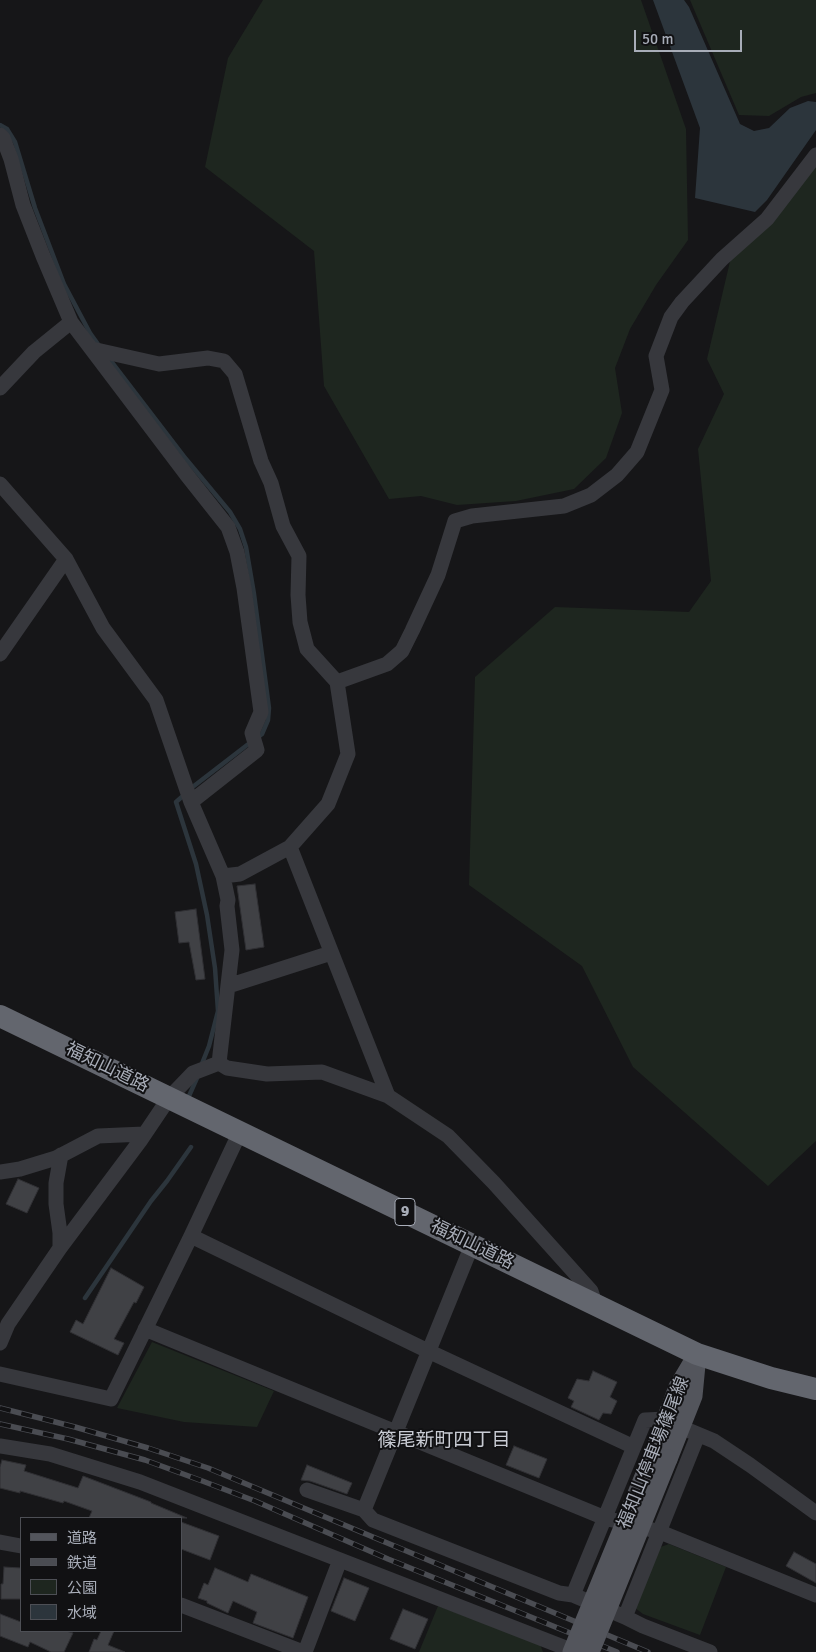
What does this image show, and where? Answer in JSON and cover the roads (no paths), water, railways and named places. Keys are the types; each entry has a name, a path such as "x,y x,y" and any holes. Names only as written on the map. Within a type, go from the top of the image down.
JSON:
{"highway":[{"name":"福知山道路","path":"0,1016 697,1354 771,1378 816,1389"}],"main road":[{"name":"福知山停車場篠尾線","path":"590,1652 673,1423 678,1386 697,1354"},
{"name":"福知山停車場篠尾線","path":"574,1652 661,1455"}],"street":[{"path":"0,134 11,160 26,213 71,322 228,527 237,552 244,588 261,712 252,733 257,750 190,802"},
{"path":"337,682 387,664 402,651 438,575 455,521 472,516 564,506 591,495 616,475 636,452 662,390 656,356 671,317 722,259 766,219 816,155"},
{"path":"0,388 34,352 71,322"},
{"path":"92,349 160,364 208,358 216,359 224,361 235,374 260,461 271,483 283,526 299,556 298,595 300,622 307,649 337,682 348,754 328,804 290,847 240,874 223,876"},
{"path":"0,484 66,559 103,628 156,700 190,802 223,876 228,900 232,950 219,1063"},
{"path":"0,654 66,559"},
{"path":"290,847 388,1096"},
{"path":"228,986 331,952"},
{"path":"219,1063 227,1068 267,1074 322,1072 388,1096 448,1136 494,1183 591,1291 596,1306"},
{"path":"0,1343 8,1324 60,1248 169,1098 193,1073 219,1063"},
{"path":"0,1374 112,1399 240,1132"},
{"path":"0,1172 20,1169 62,1155 98,1136 144,1134"},
{"path":"60,1248 56,1183 62,1155"},
{"path":"191,1236 428,1351 634,1447"},
{"path":"364,1510 472,1244"},
{"path":"145,1329 605,1518 660,1532 816,1595"},
{"path":"573,1595 645,1420 673,1423 714,1442 816,1513"},
{"path":"625,1617 698,1435"},
{"path":"0,1446 50,1454 140,1482 340,1560 552,1647 574,1652"},
{"path":"307,1490 364,1510 373,1520 559,1593 573,1595 643,1626 710,1652"},
{"path":"0,1542 20,1546"},
{"path":"182,1605 304,1652 340,1560"}],"water":[{"path":"653,0 684,0 689,7 740,124 754,131 769,128 790,108 808,101 816,102 816,130 767,200 755,212 695,198 700,128"}],"waterway":[{"path":"0,125 7,129 15,142 35,208 64,284 90,333 100,347"},
{"path":"108,357 186,459 230,512 240,529 246,547 254,594 269,708 268,720 262,734 257,738"},
{"path":"190,789 251,742"},
{"path":"184,795 176,802 196,864 207,915 215,968 218,1011 209,1046 201,1066"},
{"path":"189,1096 197,1078"},
{"path":"85,1298 151,1201 191,1147"}],"railway":[{"path":"0,1408 148,1448 208,1468 648,1652"},
{"path":"0,1424 68,1439 145,1460 205,1482 255,1501 388,1559 617,1652"}],"district":[{"name":"篠尾新町四丁目","path":"444,1441"}]}
